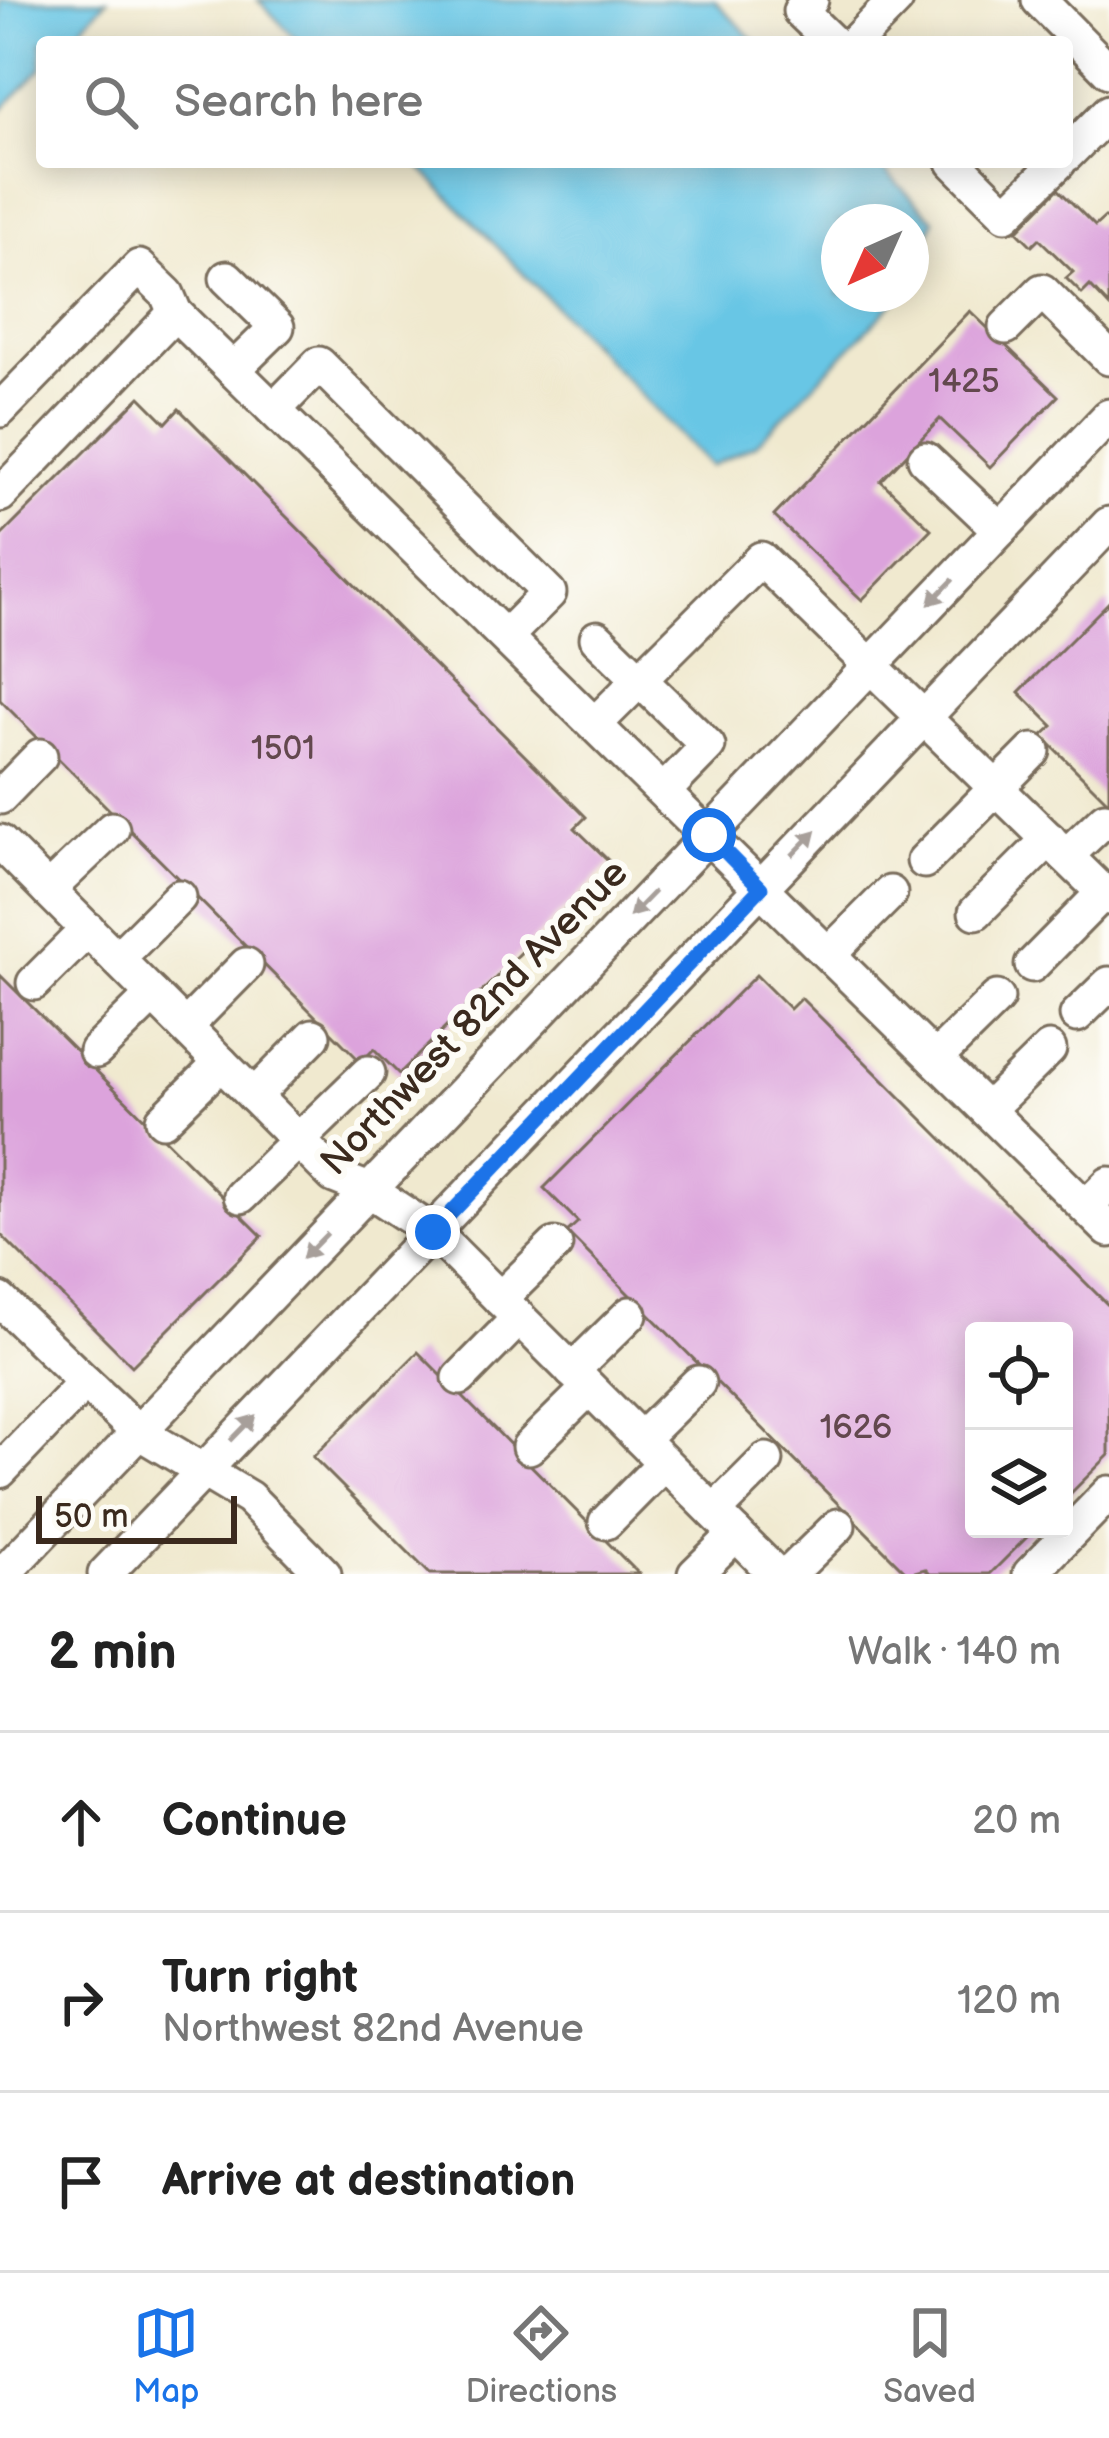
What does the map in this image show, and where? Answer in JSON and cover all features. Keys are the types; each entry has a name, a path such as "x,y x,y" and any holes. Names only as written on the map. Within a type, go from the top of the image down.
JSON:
{"street":[{"path":"811,0 800,10 826,36"},
{"path":"861,36 896,0"},
{"path":"1039,0 1068,36"},
{"path":"1073,41 1109,71"},
{"path":"1073,148 1109,112"},
{"path":"960,168 1006,214 1053,168"},
{"path":"0,410 139,267 167,294 175,313 935,1059 1101,1207"},
{"path":"227,278 277,327 233,370"},
{"path":"1006,327 1042,291 1109,358"},
{"path":"0,495 175,313"},
{"path":"274,410 319,364 549,593 506,636"},
{"name":"Northwest 82nd Avenue","path":"3,1574 1109,416"},
{"path":"925,460 1000,530"},
{"path":"105,1574 1109,524"},
{"path":"595,724 760,560 1106,895 1032,965"},
{"path":"597,638 707,746 664,791"},
{"path":"924,861 1033,751"},
{"path":"0,797 40,756"},
{"path":"976,912 1058,848 1105,819"},
{"path":"48,890 112,829"},
{"path":"4,853 88,929 334,1176 369,1190 433,1232 776,1574"},
{"path":"829,954 890,893"},
{"path":"117,959 179,897"},
{"path":"34,983 88,929"},
{"path":"185,1027 246,965"},
{"path":"1077,1015 1109,984"},
{"path":"96,1051 153,995"},
{"path":"935,1059 997,998"},
{"path":"254,1096 314,1036"},
{"path":"987,1109 1049,1048"},
{"path":"163,1120 221,1063"},
{"path":"241,1196 368,1073"},
{"path":"460,1378 554,1245"},
{"path":"0,1300 137,1431 249,1498 324,1574"},
{"path":"529,1447 630,1314"},
{"path":"0,1472 85,1382"},
{"path":"606,1522 698,1383"},
{"path":"695,1574 766,1460"},
{"path":"1036,1572 1108,1497"},
{"path":"789,1574 838,1526"}],"water":[{"path":"0,0 107,0 73,36 36,36 36,74 0,112"},
{"path":"258,0 714,0 750,36 293,36"},
{"path":"421,168 882,168 918,204 821,204 821,312 884,312 756,444 710,466"}],"building":[{"path":"1058,189 1095,226 1105,217 1109,221 1109,306 1090,286 1082,294 1066,278 1073,272 1039,239 1032,246 1017,231"},
{"path":"970,311 1058,396 990,467 940,419 881,481 931,529 862,600 774,516"},
{"path":"140,397 166,423 179,409 586,817 575,828 611,863 399,1074 374,1049 361,1062 0,700 0,537"},
{"path":"1109,602 1109,803 1042,736 1053,726 1019,692"},
{"path":"0,975 262,1236 132,1366 0,1234"},
{"path":"756,975 790,1009 801,998 1109,1306 1109,1455 1073,1491 1073,1322 965,1322 965,1538 1026,1538 990,1574 930,1574 925,1569 908,1574 567,1232 578,1222 544,1188"},
{"path":"418,1352 639,1574 430,1574 313,1457"}],"route":[{"path":"433,1232 761,888 709,835"}]}
